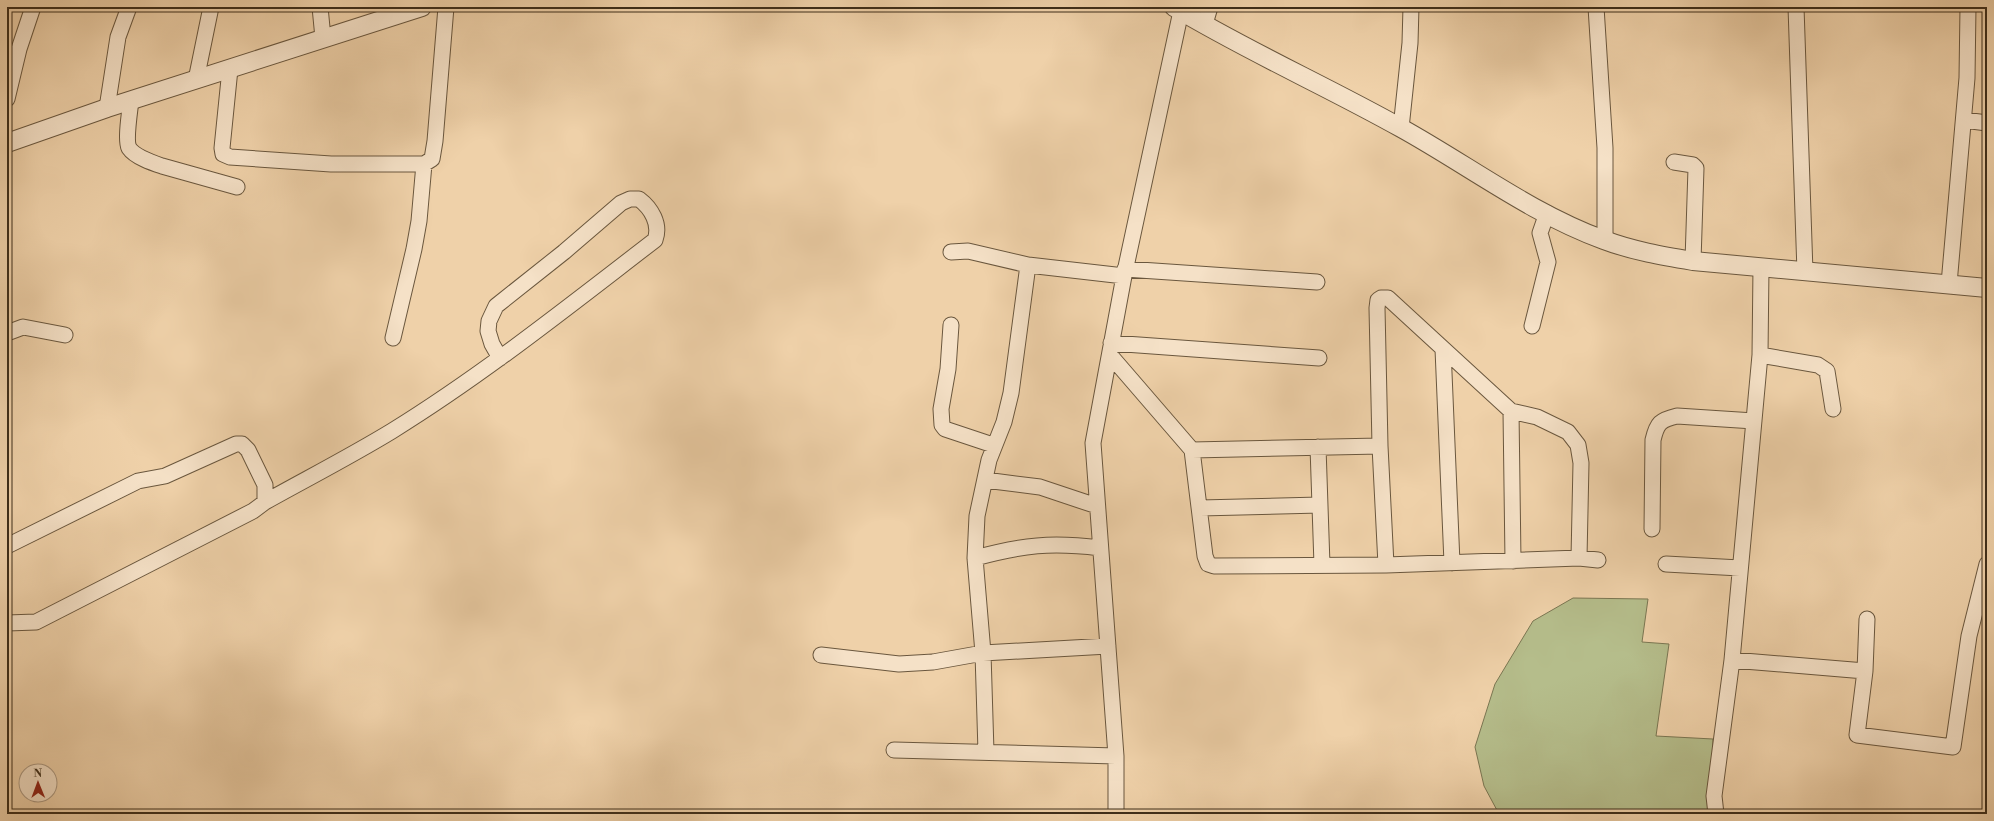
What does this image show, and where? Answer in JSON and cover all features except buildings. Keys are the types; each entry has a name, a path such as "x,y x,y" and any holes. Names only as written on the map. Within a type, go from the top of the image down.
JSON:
{"street":[{"path":"7,99 33,7"},
{"path":"107,108 118,37 129,7"},
{"path":"196,80 211,7"},
{"path":"320,7 323,38"},
{"path":"7,142 131,100 422,7"},
{"path":"230,69 222,148 223,154 230,157 331,164 424,164 432,159 435,141 446,7"},
{"path":"1401,128 1410,43 1410,7"},
{"path":"1596,7 1606,148 1605,241"},
{"path":"1796,7 1805,272"},
{"path":"1949,284 1967,78 1968,7"},
{"path":"1116,814 1116,756 1093,443 1177,9 1207,15 1573,228 1605,241 1653,254 1693,261 1987,288"},
{"path":"131,100 128,144 133,151 151,163 237,187"},
{"path":"1964,120 1987,123"},
{"path":"1674,162 1694,165 1696,168 1693,261"},
{"path":"393,338 419,221 424,164"},
{"path":"7,623 36,622 253,511 266,502 392,431 500,358 654,240 657,234 657,227 648,206 638,198 630,199 621,203 496,306 489,321 488,331 492,344 500,358"},
{"path":"1532,326 1548,262 1540,233 1547,213"},
{"path":"951,252 979,253 1028,265 1125,272 1317,282"},
{"path":"986,752 983,653 975,558 977,516 984,480 994,445 1004,422 1011,393 1028,265"},
{"path":"1716,814 1714,796 1732,660 1760,355 1761,267"},
{"path":"1386,565 1380,446 1378,300 1381,298 1388,298 1511,411 1537,417 1568,432 1578,445 1581,463 1579,558"},
{"path":"951,326 948,369 941,409 942,426 945,429 994,445"},
{"path":"7,333 23,327 65,335"},
{"path":"1110,349 1319,358"},
{"path":"1110,349 1192,450 1200,508 1204,556 1208,564 1322,566 1579,558 1598,560"},
{"path":"1443,349 1452,563"},
{"path":"1760,355 1818,365 1827,371 1833,409"},
{"path":"1511,411 1513,561"},
{"path":"1652,529 1653,440 1656,427 1665,419 1677,416 1754,421"},
{"path":"7,546 138,481 165,476 236,444 242,444 248,450 265,485 266,502"},
{"path":"1192,450 1380,446"},
{"path":"1318,447 1322,566"},
{"path":"984,480 1040,487 1097,506"},
{"path":"1200,508 1320,505"},
{"path":"975,558 1012,548 1043,544 1067,544 1100,548"},
{"path":"1666,564 1740,568"},
{"path":"1867,619 1865,671 1857,735 1953,747 1969,636 1987,564"},
{"path":"821,656 899,664 933,662 983,653 1108,646"},
{"path":"1732,660 1865,671"},
{"path":"894,750 1116,756"}],"green space":[{"path":"1573,598 1648,599 1642,642 1669,644 1656,736 1713,739 1712,814 1499,814 1484,786 1475,747 1495,684 1533,621"}]}
